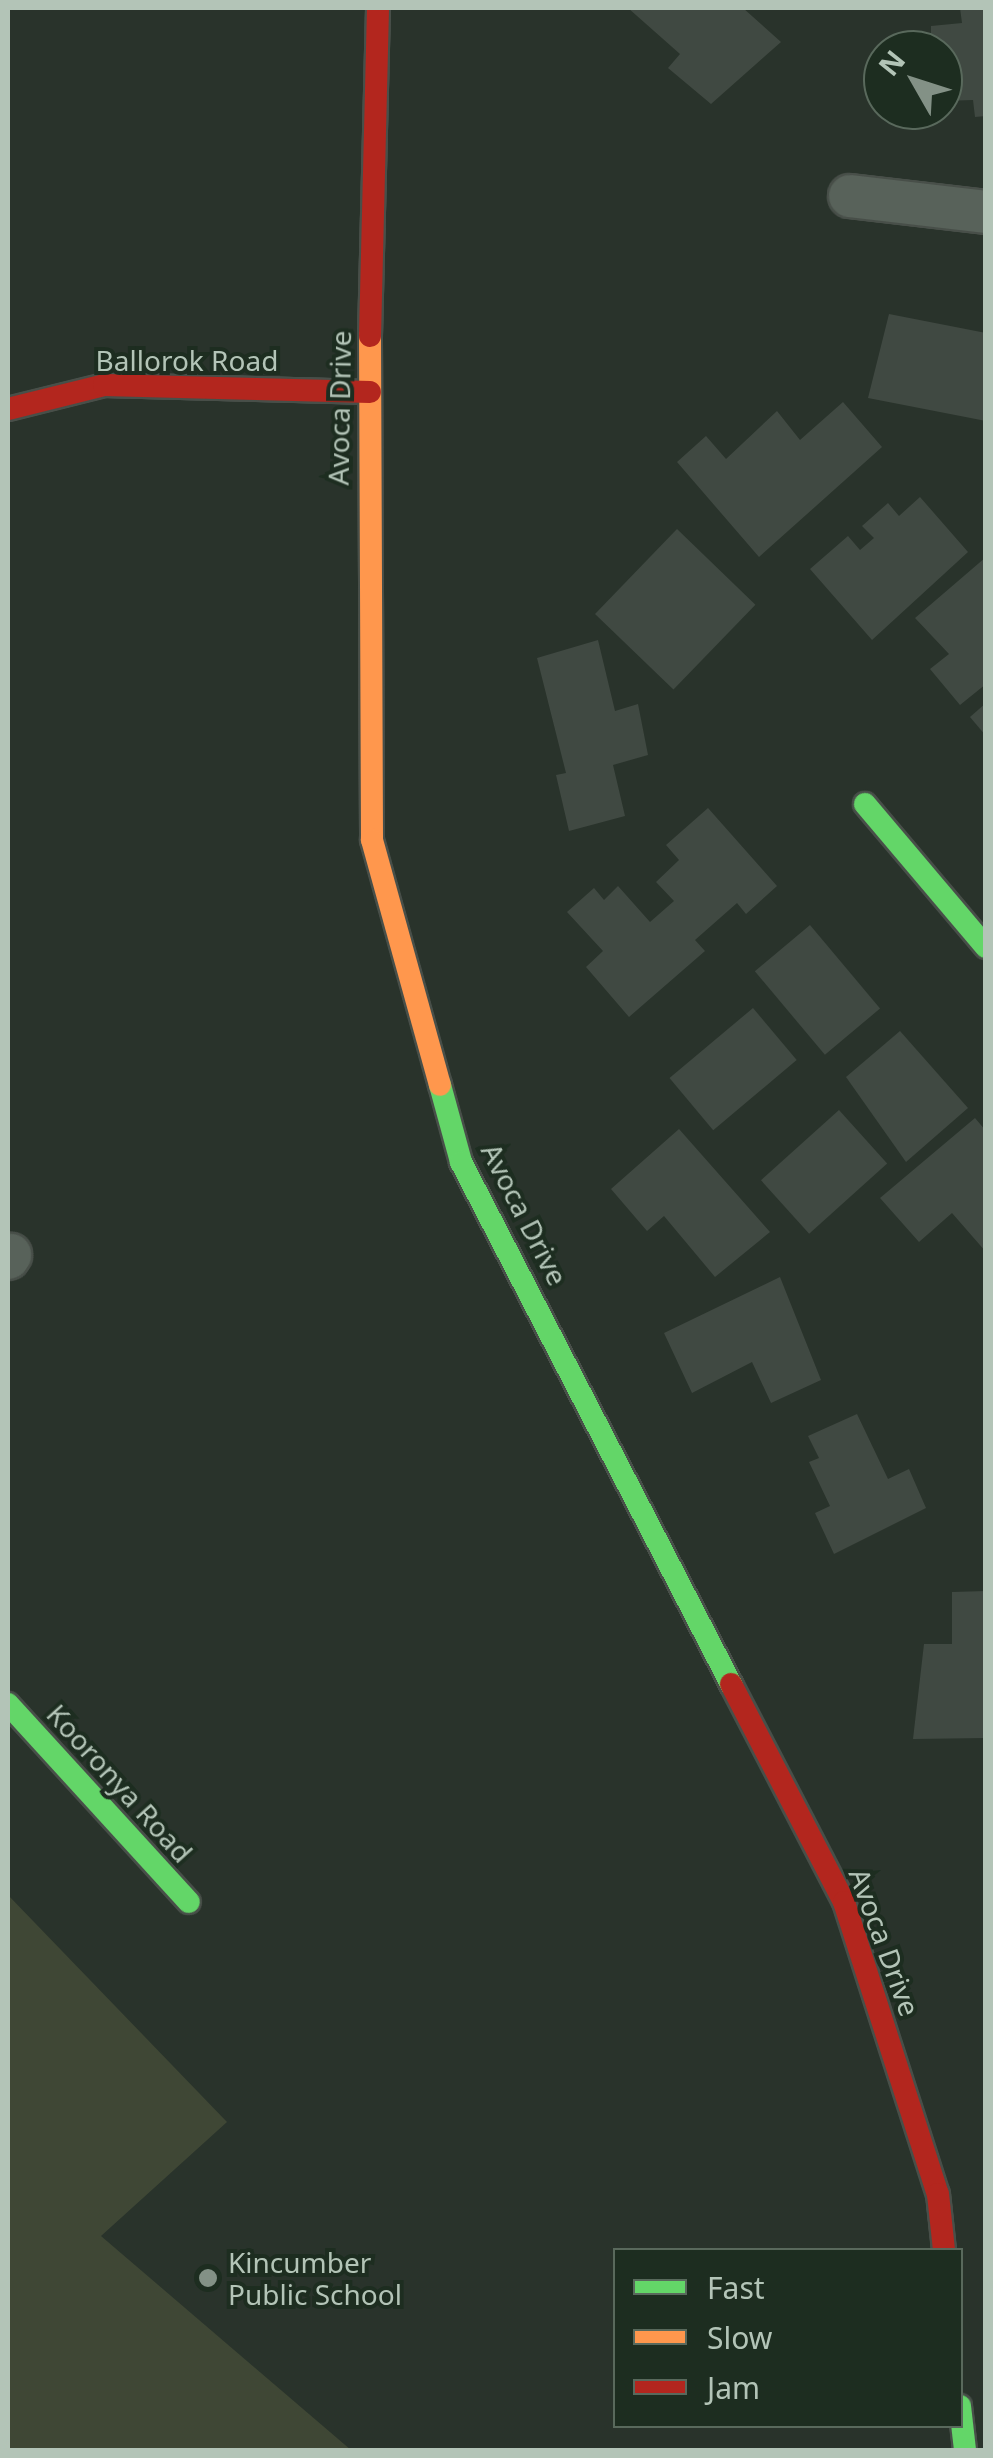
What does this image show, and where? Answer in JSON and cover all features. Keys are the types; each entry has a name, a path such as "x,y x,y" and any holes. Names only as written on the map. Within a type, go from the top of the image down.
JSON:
{"main road":[{"name":"Avoca Drive","path":"378,8 370,392 372,840 462,1162 844,1902 938,2194 944,2248"},
{"name":"Ballorok Road","path":"8,410 104,385 370,392"},
{"path":"865,804 986,947"},
{"name":"Kooronya Road","path":"8,1704 189,1902"}],"street":[{"path":"850,196 986,212"}],"green space":[{"path":"8,1895 227,2122 101,2236 351,2450 8,2450"}],"building":[{"path":"628,8 743,8 781,42 711,104 668,68 680,54"},
{"path":"960,8 986,8 986,116 975,117 973,100 963,100 963,30 931,30 931,26 962,23"},
{"path":"889,314 986,333 986,421 868,398"},
{"path":"843,402 882,447 759,557 677,462 706,436 726,459 777,411 800,440"},
{"path":"920,497 968,552 872,640 810,569 848,536 860,550 874,538 862,526 888,503 899,516"},
{"path":"677,529 755,605 673,690 595,614"},
{"path":"986,557 986,684 960,705 930,669 949,654 915,618"},
{"path":"598,640 615,711 638,704 648,755 613,765 625,816 569,831 556,775 566,773 537,658"},
{"path":"986,703 986,736 970,717"},
{"path":"708,808 777,886 746,914 737,903 695,940 705,951 629,1017 586,967 603,951 567,912 594,888 604,900 618,886 650,922 674,901 656,882 679,860 666,845"},
{"path":"810,925 880,1008 825,1055 755,971"},
{"path":"753,1008 797,1060 713,1130 670,1078"},
{"path":"900,1031 968,1108 906,1162 846,1077"},
{"path":"839,1110 887,1164 809,1234 761,1180"},
{"path":"975,1118 986,1131 986,1252 952,1213 919,1242 880,1198"},
{"path":"679,1129 770,1232 715,1277 664,1216 647,1231 611,1189"},
{"path":"780,1277 821,1380 771,1403 752,1362 692,1393 664,1333"},
{"path":"857,1414 888,1479 909,1469 926,1508 834,1554 815,1513 830,1506 809,1462 819,1458 808,1436"},
{"path":"986,1591 986,1738 913,1739 924,1644 952,1644 952,1592"}],"traffic: fast":[{"path":"865,804 986,947"},
{"path":"440,1085 461,1162 731,1684"},
{"path":"8,1704 189,1902"},
{"path":"962,2428 965,2450"}],"traffic: slow":[{"path":"370,336 372,840 440,1085"}],"traffic: jam":[{"path":"370,336 378,8"},
{"path":"8,409 104,385 370,392"},
{"path":"731,1684 844,1902 938,2194 944,2248"}],"place":[{"name":"Kincumber Public School","path":"208,2278"}]}
